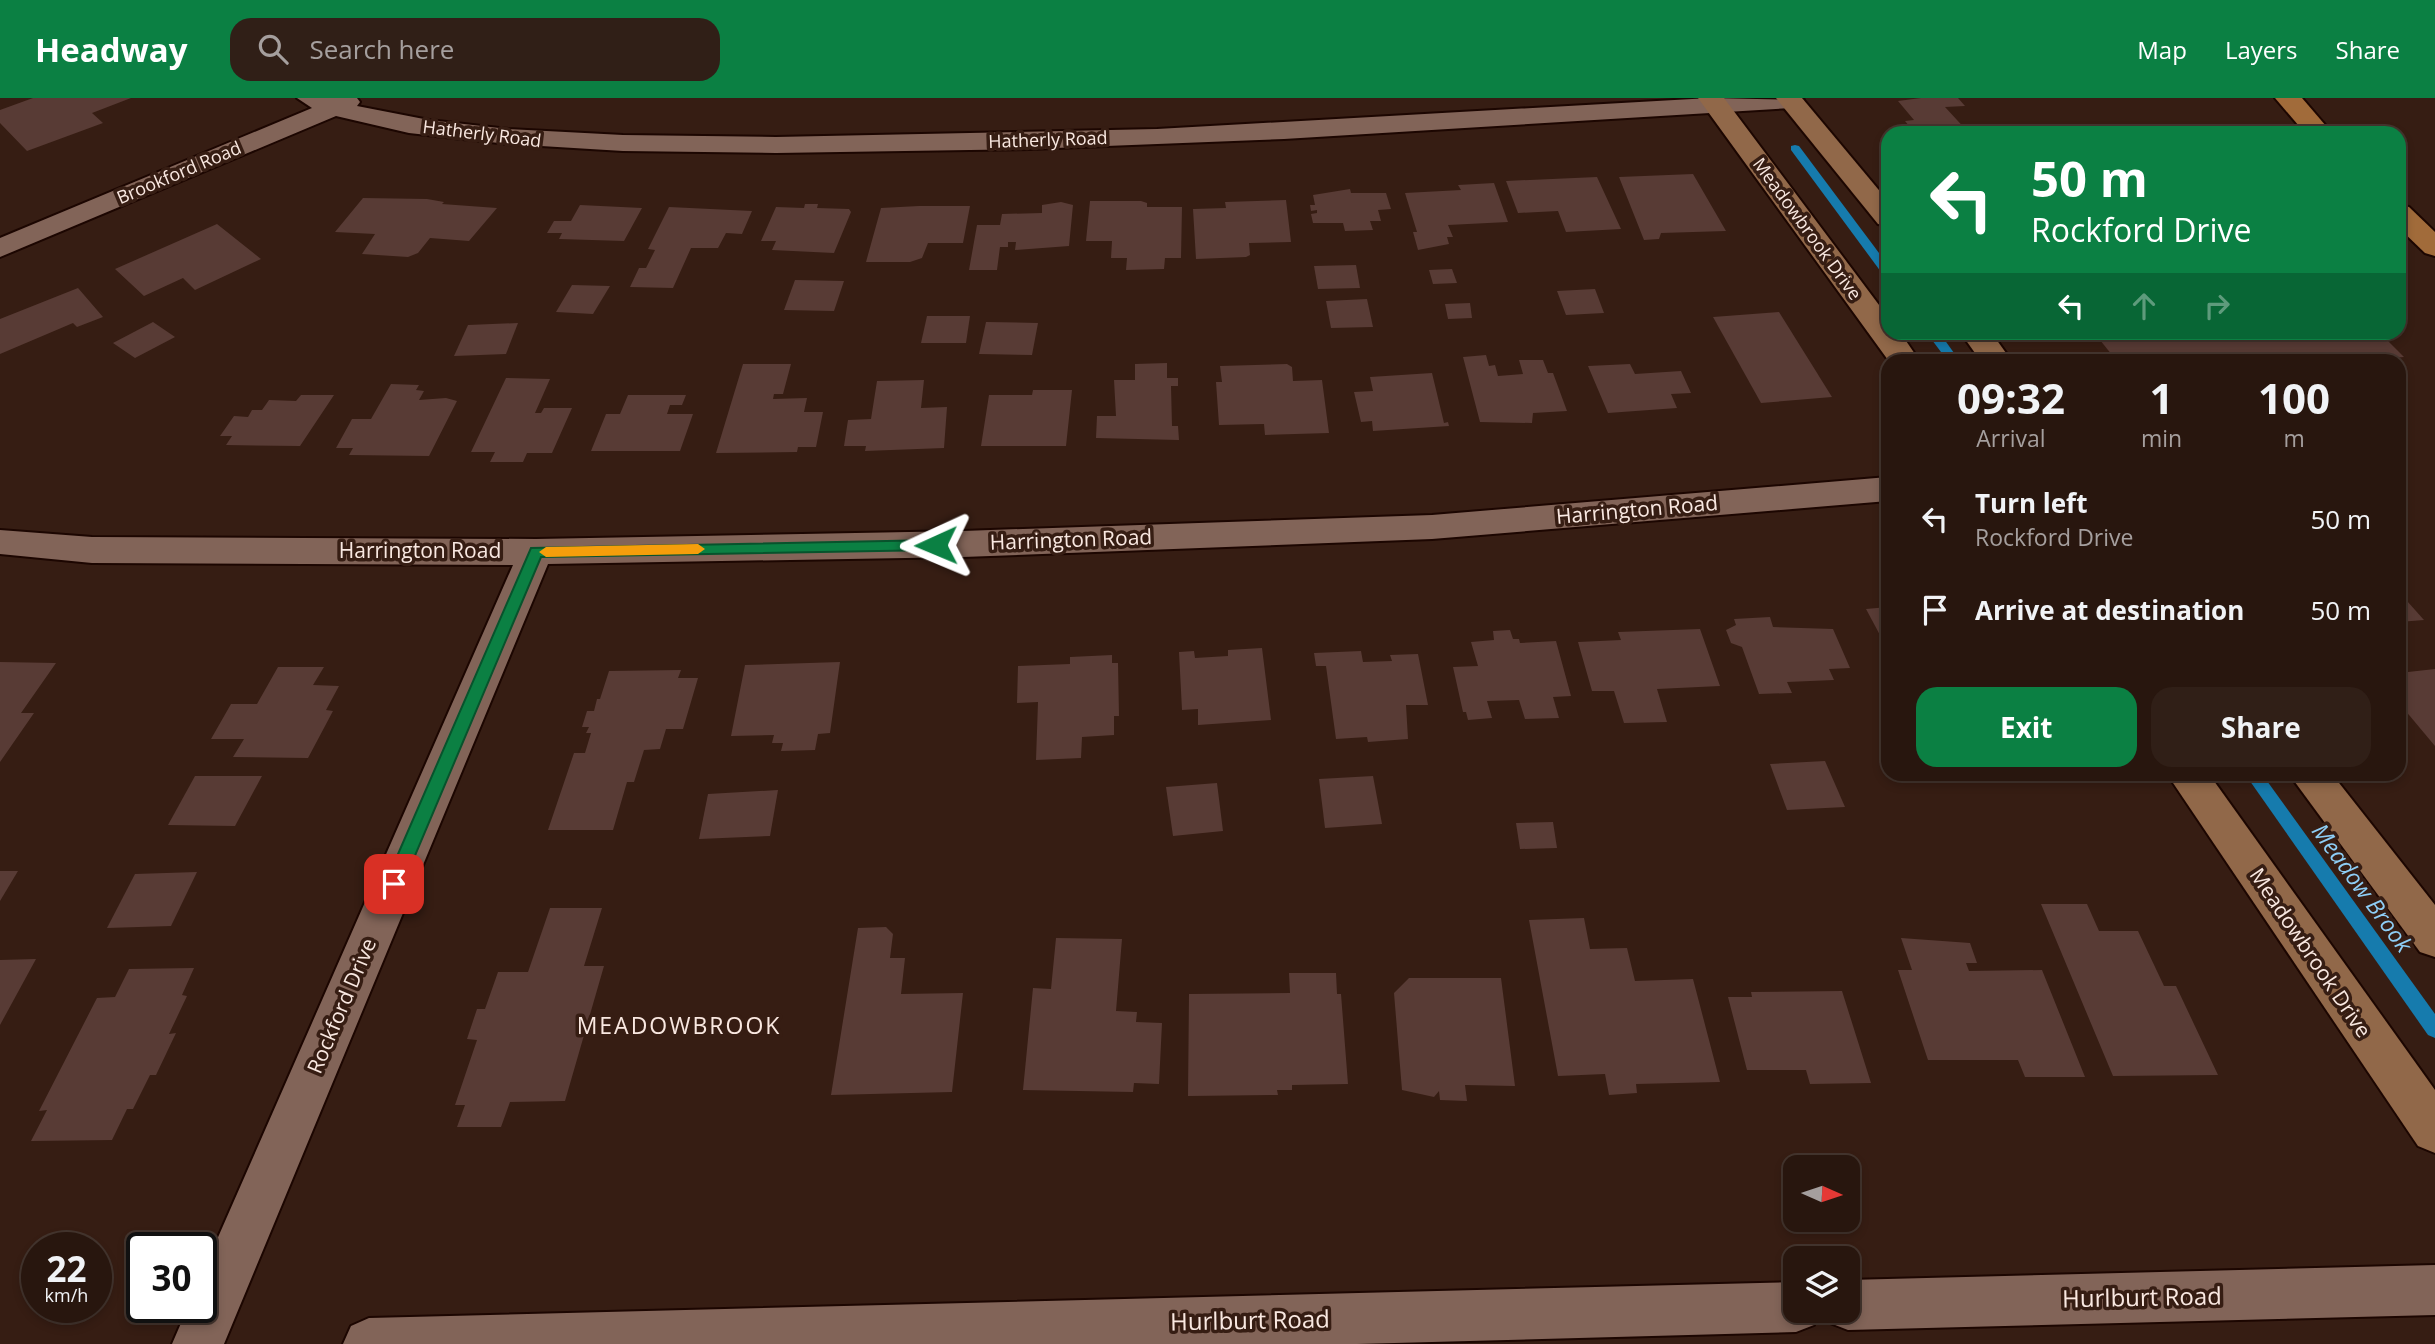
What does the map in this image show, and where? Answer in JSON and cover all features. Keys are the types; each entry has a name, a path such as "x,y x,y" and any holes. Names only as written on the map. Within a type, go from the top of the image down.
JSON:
{"main road":[{"path":"2288,98 2313,126"},
{"path":"2406,220 2435,247"}],"street":[{"name":"Hatherly Road","path":"333,101 426,128 553,142 624,145 873,145 1220,135 1790,99"},
{"path":"1790,99 1881,210"},
{"name":"Brookford Road","path":"0,248 333,101"},
{"name":"Meadowbrook Drive","path":"1713,102 1881,329"},
{"name":"Harrington Road","path":"0,542 92,550 536,552 962,544 1432,527 1881,490"},
{"name":"Rockford Drive","path":"198,1344 536,552"},
{"name":"Meadowbrook Drive","path":"2192,781 2435,1130"},
{"path":"2314,781 2435,938"},
{"name":"Hurlburt Road","path":"1860,1305 2435,1290"},
{"name":"Hurlburt Road","path":"369,1344 1783,1307"}],"building":[{"path":"33,98 131,98 92,113 103,123 27,151 0,123 0,110"},
{"path":"1958,98 1965,106 1945,107 1963,126 1909,126 1905,121 1914,120 1898,101"},
{"path":"1693,174 1726,231 1661,233 1659,239 1644,240 1619,177"},
{"path":"1597,177 1621,229 1566,232 1558,211 1518,213 1506,181"},
{"path":"1494,183 1508,222 1448,225 1453,237 1447,237 1449,244 1418,250 1413,232 1417,232 1405,193 1461,190 1458,185"},
{"path":"1350,189 1351,193 1386,193 1391,209 1378,210 1381,221 1370,221 1373,230 1345,231 1343,223 1313,223 1311,214 1317,213 1317,210 1311,211 1310,205 1315,205 1313,195"},
{"path":"363,198 427,199 444,202 442,204 497,208 469,241 430,238 418,253 408,257 362,254 375,234 335,232"},
{"path":"1286,200 1291,242 1249,243 1250,255 1246,257 1196,259 1193,209 1226,208 1225,202"},
{"path":"1090,201 1141,201 1147,203 1147,207 1182,207 1181,258 1165,258 1164,269 1126,270 1127,258 1111,258 1112,241 1086,241"},
{"path":"1061,202 1073,205 1069,246 1015,250 1016,242 1008,242 1008,247 1000,247 997,270 969,270 977,225 1000,225 1002,214 1042,213 1042,205"},
{"path":"805,204 818,204 817,208 849,209 851,212 834,253 772,250 776,241 761,241 776,207 804,208"},
{"path":"580,205 642,208 624,241 559,239 562,233 547,233 554,221 571,221"},
{"path":"970,206 963,243 928,243 922,258 910,262 866,262 881,208"},
{"path":"669,207 752,211 742,234 726,233 718,248 691,248 673,288 630,287 639,268 646,268 655,250 648,249"},
{"path":"217,224 261,259 195,290 183,278 144,296 115,269"},
{"path":"1356,265 1360,288 1318,289 1314,266"},
{"path":"1452,269 1457,283 1433,284 1429,270"},
{"path":"795,280 844,281 834,311 784,310"},
{"path":"572,285 610,286 593,314 556,312"},
{"path":"78,288 103,317 77,327 73,323 0,354 0,319"},
{"path":"1595,289 1604,313 1566,315 1557,291"},
{"path":"1367,299 1373,327 1331,328 1326,301"},
{"path":"1470,303 1472,318 1448,319 1445,304"},
{"path":"1779,312 1832,397 1761,403 1713,317"},
{"path":"927,316 970,316 966,343 921,343"},
{"path":"153,322 175,337 135,358 113,343"},
{"path":"986,322 1038,323 1032,355 979,354"},
{"path":"518,323 506,354 454,356 468,325"},
{"path":"2100,340 2387,340 2401,354 2111,354"},
{"path":"1486,355 1489,366 1495,365 1498,376 1523,374 1519,360 1543,360 1548,373 1553,373 1567,411 1533,413 1532,423 1480,422 1463,357"},
{"path":"1167,363 1167,378 1178,378 1178,386 1171,386 1172,426 1178,426 1179,440 1096,438 1097,416 1116,416 1114,380 1135,380 1135,364"},
{"path":"743,364 791,364 783,394 774,394 773,399 807,398 804,412 823,412 816,447 798,447 797,452 716,453"},
{"path":"1287,364 1292,367 1293,381 1322,380 1329,433 1265,435 1264,424 1219,425 1216,382 1222,382 1220,366"},
{"path":"1630,364 1635,374 1681,371 1691,393 1671,394 1677,408 1608,413 1588,366"},
{"path":"1432,373 1444,423 1448,422 1449,426 1373,431 1372,421 1361,422 1354,392 1373,391 1370,377"},
{"path":"506,378 550,379 535,413 541,413 544,408 572,408 552,453 527,453 523,462 490,462 495,452 471,452"},
{"path":"924,380 921,408 947,407 944,448 865,451 866,446 844,446 848,420 871,419 877,381"},
{"path":"391,384 419,385 416,390 424,391 419,400 446,398 457,401 429,456 349,455 353,448 336,448 352,419 371,419"},
{"path":"1033,390 1072,390 1066,446 981,446 989,395 1032,395"},
{"path":"301,395 334,395 300,446 226,445 232,436 220,436 234,416 248,417 252,410 262,410 269,400 296,401"},
{"path":"628,395 686,395 682,405 670,405 667,414 693,414 680,451 591,451 606,414 620,414"},
{"path":"2406,600 2424,620 2406,621"},
{"path":"1881,608 1881,637 1866,609"},
{"path":"1770,617 1773,627 1833,629 1850,668 1829,669 1834,680 1787,682 1792,693 1759,694 1742,647 1731,643 1726,630 1736,625 1734,619"},
{"path":"1700,629 1720,686 1657,689 1667,722 1624,723 1614,691 1592,691 1578,642 1621,640 1618,632"},
{"path":"1510,630 1513,639 1519,639 1520,643 1556,641 1571,696 1553,697 1559,718 1525,719 1519,700 1487,701 1492,718 1468,720 1466,712 1463,712 1453,667 1478,666 1471,642 1494,640 1493,631"},
{"path":"1262,648 1271,720 1198,725 1198,709 1182,710 1179,652 1194,651 1195,658 1228,656 1228,650"},
{"path":"1361,651 1363,662 1392,661 1390,655 1418,654 1428,705 1406,705 1408,739 1368,742 1367,737 1336,739 1326,666 1316,666 1314,653"},
{"path":"1112,655 1112,663 1118,663 1119,716 1114,716 1114,735 1082,737 1081,758 1036,760 1038,702 1017,703 1018,666 1070,664 1070,657"},
{"path":"0,662 56,663 21,713 34,713 0,762"},
{"path":"840,662 830,733 818,734 815,750 781,751 783,743 772,743 774,735 731,736 745,665"},
{"path":"278,667 324,667 313,685 339,686 326,710 333,711 308,758 233,757 244,739 211,739 231,704 257,704"},
{"path":"2435,669 2435,746 2406,711 2406,672"},
{"path":"681,670 678,678 698,678 683,729 666,729 660,749 644,750 634,782 627,782 613,830 548,830 574,753 585,753 591,733 586,733 589,727 582,727 587,711 594,711 597,699 600,699 609,671"},
{"path":"1825,761 1845,807 1787,810 1770,764"},
{"path":"195,776 262,776 235,826 168,825"},
{"path":"1373,776 1382,824 1325,828 1319,779"},
{"path":"1217,783 1223,831 1173,836 1166,787"},
{"path":"778,790 770,836 699,839 708,794"},
{"path":"1553,822 1557,848 1520,849 1516,823"},
{"path":"0,871 18,871 0,901"},
{"path":"197,872 171,926 107,928 135,874"},
{"path":"2041,904 2087,904 2099,931 2138,931 2164,986 2176,986 2218,1075 2113,1076"},
{"path":"550,908 602,908 584,966 604,966 565,1101 510,1102 501,1127 457,1127 465,1105 455,1105 477,1040 467,1039 477,1009 485,1009 498,972 528,972"},
{"path":"1584,918 1590,949 1627,948 1635,981 1693,979 1720,1082 1636,1084 1637,1093 1609,1095 1605,1074 1558,1076 1529,920"},
{"path":"886,927 893,934 890,958 905,958 901,994 963,993 952,1092 831,1095 858,928"},
{"path":"1056,938 1122,939 1116,1011 1137,1012 1136,1022 1162,1023 1159,1084 1134,1083 1133,1092 1023,1090 1033,988 1051,989"},
{"path":"1901,938 1970,943 1977,963 1966,963 1969,971 2042,970 2085,1077 2025,1077 2018,1060 1928,1060 1898,970 1912,970"},
{"path":"36,959 0,1025 0,960"},
{"path":"194,968 182,995 187,996 169,1034 176,1033 156,1075 150,1075 133,1109 127,1109 112,1140 31,1141 47,1110 39,1111 97,998 115,997 129,969"},
{"path":"1289,973 1336,973 1337,994 1341,994 1348,1084 1292,1085 1292,1090 1277,1090 1278,1095 1188,1096 1189,994 1290,993"},
{"path":"1409,978 1501,978 1515,1086 1465,1085 1467,1101 1440,1100 1439,1091 1434,1097 1402,1090 1394,993"},
{"path":"1842,991 1871,1083 1810,1084 1806,1070 1747,1070 1728,997 1752,997 1751,992"}],"waterway":[{"name":"Meadow Brook","path":"1795,148 1881,264"},
{"name":"Meadow Brook","path":"1938,340 1948,354"},
{"name":"Meadow Brook","path":"2258,781 2435,1029"}],"slow traffic":[{"path":"546,552 698,549"}],"district":[{"name":"MEADOWBROOK","path":"679,1026"}],"route":[{"path":"394,884 536,552 936,545"}]}
